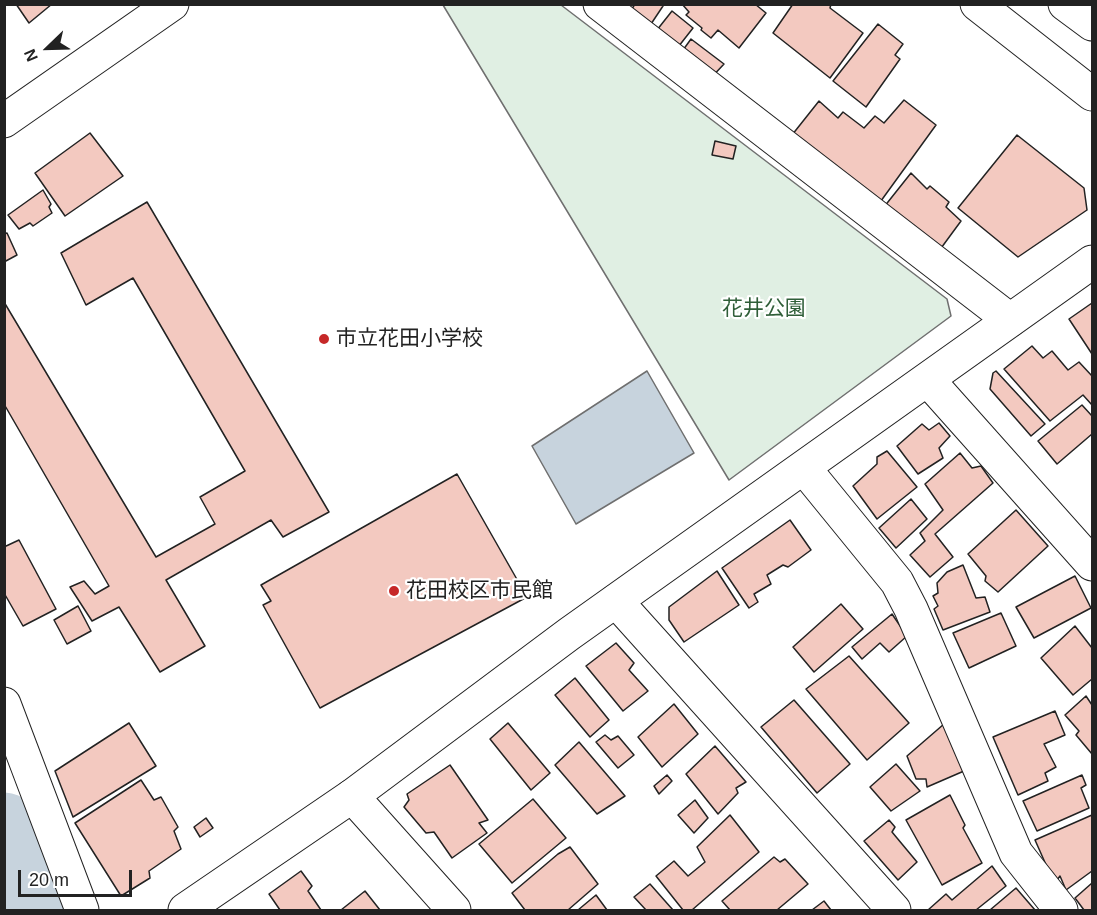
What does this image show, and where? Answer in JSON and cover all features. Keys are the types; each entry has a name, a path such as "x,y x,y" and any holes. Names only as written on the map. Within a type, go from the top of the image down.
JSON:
{"street":[{"path":"4,121 172,4"},
{"path":"600,4 1010,320"},
{"path":"977,4 1092,93"},
{"path":"1065,4 1092,24"},
{"path":"184,910 352,796 616,602 1092,262"},
{"path":"928,380 1092,564"},
{"path":"804,468 897,582 911,609 1016,853 1060,910"},
{"path":"616,602 894,910"},
{"path":"4,704 82,910"},
{"path":"352,796 454,910"}],"green space":[{"name":"花井公園","path":"443,5 561,5 947,299 951,316 729,480"}],"shaded area":[{"path":"647,371 694,453 576,524 532,446"}],"building":[{"path":"16,4 52,4 29,23"},
{"path":"635,4 661,4 663,6 647,30 628,15"},
{"path":"682,4 755,4 766,13 739,48 718,30 711,38 686,15 689,12"},
{"path":"793,4 831,4 830,8 863,33 830,78 773,33"},
{"path":"672,11 693,28 675,51 653,35"},
{"path":"878,24 903,44 895,55 900,59 866,107 833,81"},
{"path":"691,39 724,64 709,80 678,57"},
{"path":"904,100 936,125 878,205 792,135 819,101 838,118 843,112 864,128 875,116 884,123"},
{"path":"90,133 123,176 65,216 35,173"},
{"path":"1017,135 1084,188 1087,210 1018,257 958,208"},
{"path":"715,141 736,146 733,159 712,155"},
{"path":"911,173 927,189 930,186 949,202 946,207 961,221 936,255 880,212"},
{"path":"43,190 51,204 49,207 52,213 33,226 30,223 19,229 8,215"},
{"path":"147,202 329,512 283,537 271,520 166,580 205,646 160,672 119,607 92,621 70,587 84,581 95,594 109,586 4,404 4,302 156,557 215,524 200,497 245,471 133,278 86,305 61,253"},
{"path":"7,233 17,255 4,262 4,234"},
{"path":"1092,303 1092,354 1069,319"},
{"path":"1032,346 1043,358 1052,351 1068,370 1079,362 1092,376 1092,405 1083,395 1050,421 1004,369"},
{"path":"996,371 1045,424 1031,436 990,389 993,373"},
{"path":"1082,405 1092,416 1092,434 1057,464 1038,441"},
{"path":"939,423 950,436 939,448 943,458 918,474 897,446 922,424 929,430"},
{"path":"887,451 917,487 877,519 853,486 877,464 877,457"},
{"path":"960,453 972,468 981,466 993,483 935,534 953,557 930,577 910,555 925,541 920,533 943,510 925,484"},
{"name":"花田校区市民館","path":"457,474 527,597 320,708 263,605 271,601 261,585"},
{"path":"911,499 927,519 896,548 879,528"},
{"path":"1016,510 1048,546 998,592 985,581 986,576 968,554"},
{"path":"790,520 811,550 788,567 783,565 767,575 771,584 754,594 758,602 749,608 722,568"},
{"path":"19,540 56,609 23,626 4,593 4,547"},
{"path":"963,565 976,598 985,597 990,612 943,630 934,609 938,606 933,596 938,593 937,583 947,572"},
{"path":"717,571 739,605 684,642 669,620 669,607"},
{"path":"1075,576 1091,608 1034,638 1016,607"},
{"path":"841,604 863,629 814,672 793,647"},
{"path":"78,606 91,631 67,644 54,620"},
{"path":"1001,613 1016,646 969,668 953,633"},
{"path":"892,614 907,636 889,652 880,643 862,659 852,647"},
{"path":"1075,626 1092,648 1092,679 1073,695 1041,658"},
{"path":"616,643 634,663 629,670 648,691 623,711 586,666"},
{"path":"849,656 909,723 867,760 806,689"},
{"path":"575,678 609,720 590,737 555,695"},
{"path":"1086,696 1092,705 1092,754 1076,735 1079,731 1065,715"},
{"path":"794,700 850,764 817,793 761,727"},
{"path":"674,704 698,734 662,767 638,737"},
{"path":"1055,711 1065,735 1044,744 1056,767 1045,773 1048,781 1018,795 993,737"},
{"path":"129,723 156,766 73,817 55,771"},
{"path":"508,723 550,773 531,790 490,739"},
{"path":"944,724 964,771 927,787 926,779 916,779 907,756"},
{"path":"605,735 611,740 618,736 634,755 618,768 596,742"},
{"path":"579,742 625,796 597,814 555,765"},
{"path":"715,746 746,782 736,788 738,793 718,814 686,774"},
{"path":"896,764 920,791 891,811 870,787"},
{"path":"450,765 488,820 479,823 487,833 452,858 434,832 426,833 404,807 409,800 407,794"},
{"path":"667,775 672,781 659,794 654,786"},
{"path":"1082,775 1086,785 1081,788 1089,808 1037,831 1023,801"},
{"path":"141,780 154,800 161,797 178,827 174,831 181,849 149,871 150,878 121,896 75,823"},
{"path":"950,795 965,825 963,828 982,863 942,885 906,820"},
{"path":"533,799 566,838 512,883 479,844"},
{"path":"695,800 708,818 694,833 678,815"},
{"path":"730,815 759,852 692,910 683,910 656,876 674,861 688,876 705,862 697,847"},
{"path":"1092,815 1092,871 1066,890 1060,876 1057,880 1047,867 1035,840"},
{"path":"206,818 213,828 200,837 194,827"},
{"path":"889,820 895,827 892,832 917,862 898,880 864,841"},
{"path":"570,847 598,884 568,910 525,910 512,893 558,854"},
{"path":"774,857 780,862 785,859 808,884 777,910 730,910 722,901"},
{"path":"992,866 1006,886 976,910 928,910 946,894 952,900"},
{"path":"301,871 312,886 308,891 321,910 280,910 269,894"},
{"path":"1092,883 1092,910 1084,910 1075,898"},
{"path":"650,884 673,910 646,910 634,897"},
{"path":"1016,888 1035,910 990,910"},
{"path":"365,891 380,910 341,910"},
{"path":"596,895 607,910 578,910"},
{"path":"824,901 831,910 812,910"}],"waterway":[{"path":"4,827 35,910"}],"place":[{"name":"市立花田小学校","path":"324,339"},
{"name":"花田校区市民館","path":"394,591"}]}
